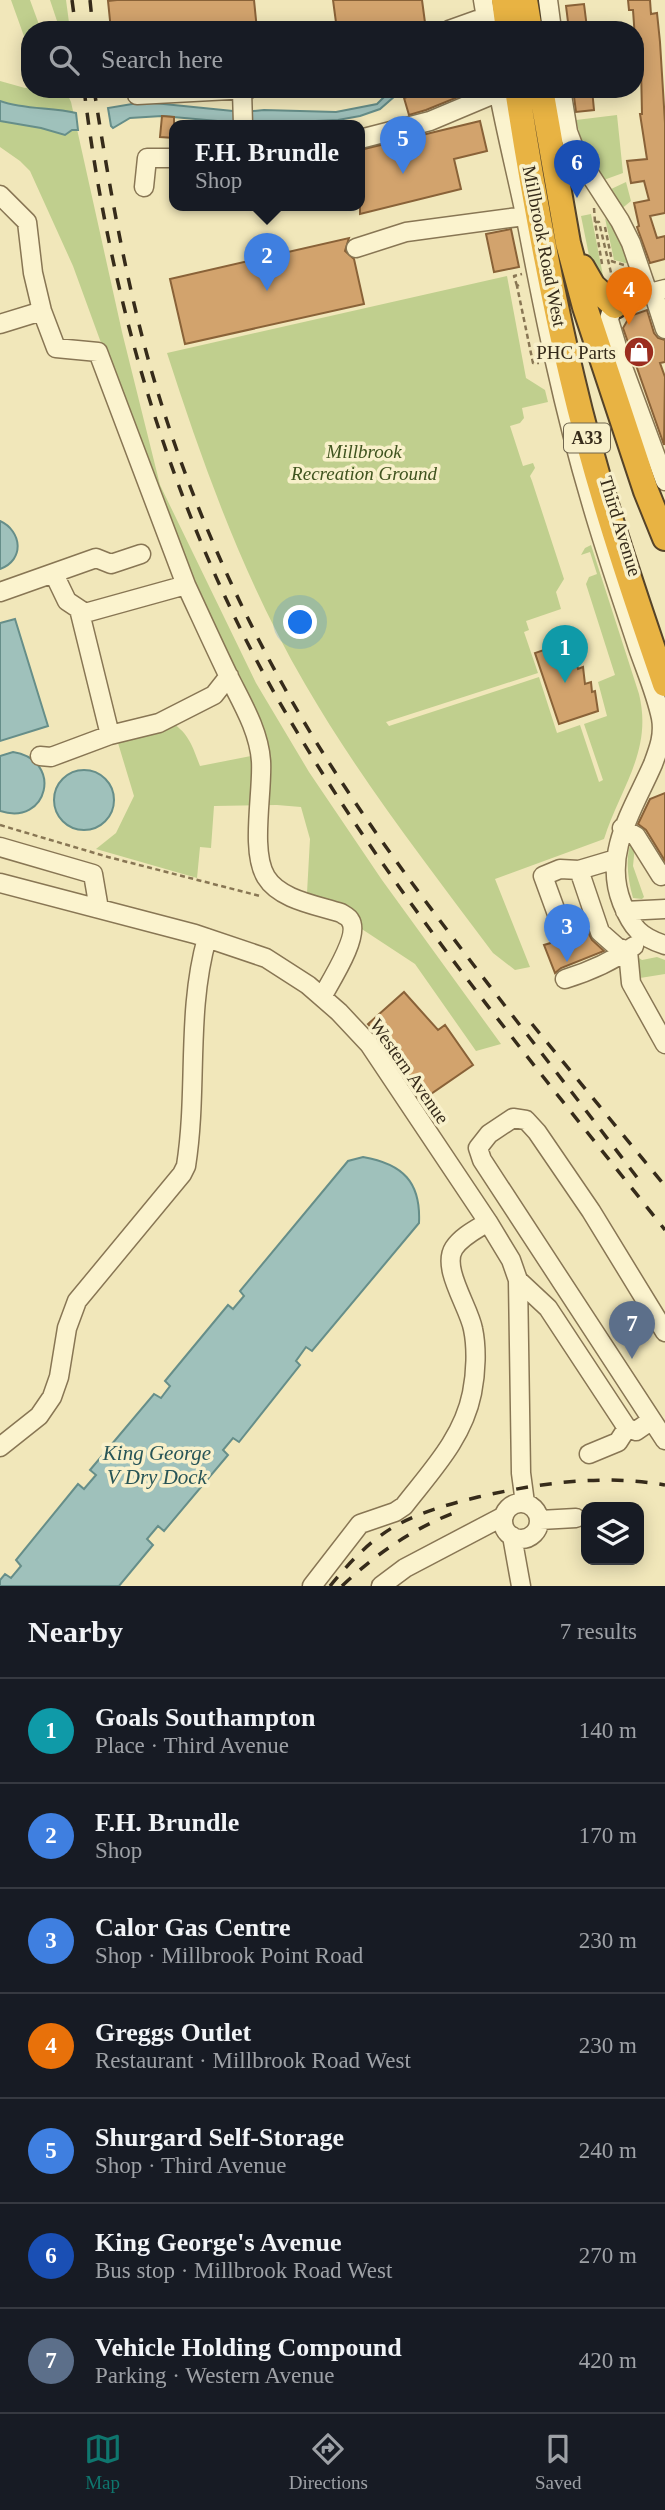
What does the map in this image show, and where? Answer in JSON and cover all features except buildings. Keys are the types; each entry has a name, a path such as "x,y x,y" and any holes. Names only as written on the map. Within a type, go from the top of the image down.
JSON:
{"highway":[{"path":"496,21 504,0"},
{"path":"525,0 528,21"},
{"name":"Millbrook Road West","path":"507,98 532,187 572,378 623,562 665,684"},
{"name":"Millbrook Road West","path":"543,98 568,243 585,307 646,491 665,538"},
{"path":"568,243 593,286 615,306"}],"street":[{"path":"483,0 492,21"},
{"path":"548,0 551,21"},
{"path":"243,118 244,98"},
{"path":"365,138 430,121 486,98"},
{"name":"Third Avenue","path":"506,98 549,341 590,498 663,727 663,736 656,755 632,812 622,828 616,859 619,897 633,911 634,928 644,936 665,945"},
{"path":"562,98 568,132 576,153 620,221 655,291 665,329"},
{"path":"144,187 147,158 169,158"},
{"path":"0,195 27,222 33,273 42,311 56,348 98,352 186,585 253,726 261,760 258,851 265,877 273,887 284,894 350,918 353,927 352,939 322,997"},
{"path":"356,248 405,232 525,216"},
{"path":"655,291 615,306 609,315 609,327 665,481"},
{"path":"0,324 42,311"},
{"path":"0,592 96,558 111,564 141,554"},
{"path":"54,573 67,601 85,613 186,585"},
{"path":"79,609 110,734"},
{"path":"40,756 51,757 110,734 159,723 214,695 229,676"},
{"path":"622,828 636,836 661,876 665,874"},
{"path":"0,847 93,874 99,909"},
{"path":"595,918 562,928 543,876 560,869 579,870 616,859"},
{"path":"579,870 600,932 617,947 628,951"},
{"name":"Western Avenue","path":"0,883 207,938 266,958 308,985 340,1012 369,1044 488,1222 511,1260 519,1280 522,1473 525,1503"},
{"path":"633,911 665,909"},
{"path":"633,911 665,916"},
{"path":"565,979 593,970 628,951 644,936"},
{"path":"0,1447 39,1416 52,1396 59,1377 67,1328 77,1301 186,1166 192,1105 195,1000 198,968 207,938"},
{"path":"628,951 631,983 665,1044"},
{"path":"665,1332 591,1211 537,1132 526,1120 513,1118 489,1134 478,1148 482,1160 665,1440"},
{"path":"312,1586 360,1524 395,1513 404,1506 455,1440 467,1413 473,1389 475,1353 473,1329 450,1261 453,1249 465,1236 488,1222"},
{"path":"519,1280 548,1308 627,1428 636,1431 652,1420"},
{"path":"589,1454 618,1442 627,1428"},
{"path":"525,1503 536,1509 535,1528 521,1582 508,1528 510,1507 525,1503"},
{"path":"508,1528 521,1539 535,1528 576,1518"},
{"path":"382,1586 405,1568 441,1548 471,1535 508,1528"}],"path":[{"path":"594,214 602,264"},
{"path":"595,222 599,222 607,260"},
{"path":"524,274 514,276 533,363 545,362"},
{"path":"0,825 262,896"}],"green space":[{"path":"11,0 30,0 38,21 21,21 21,28"},
{"path":"50,0 66,0 69,21 57,21"},
{"path":"0,81 21,87 21,98 69,98 160,485 256,683 309,772 382,880 501,1044 476,1051 415,964 307,893 310,839 301,807 214,806 211,848 200,847 197,878 96,849 116,833 134,796 118,743 172,723 186,736 200,766 251,756 256,764 253,710 155,491 73,266 30,171 0,147"},
{"path":"617,115 623,173 601,181 583,147 576,120"},
{"path":"562,143 585,186 575,190 561,150"},
{"path":"626,182 631,201 620,210 607,191"},
{"path":"591,214 606,291 594,280 581,216"},
{"path":"605,218 615,230 629,264 614,260"},
{"name":"Millbrook Recreation Ground","path":"507,276 526,378 545,390 548,402 522,408 524,418 520,423 510,426 523,466 533,463 535,468 530,476 564,579 556,592 561,609 526,621 529,630 524,632 538,673 386,722 389,726 539,677 557,733 580,725 599,782 603,780 584,724 607,716 598,682 615,675 586,584 589,577 597,574 590,552 581,555 585,548 591,545 639,694 642,715 642,734 633,769 604,839 495,879 530,967 515,970 493,953 419,855 348,754 305,684 244,563 167,353"},
{"path":"631,842 635,846 633,866 644,897 642,899 633,898 630,884 628,862"},
{"path":"657,957 665,960 665,974 636,981 635,963 639,958 642,960"}],"water":[{"path":"383,98 393,98 380,109 338,120 206,120 162,116 130,118 113,128 108,108 144,102 243,112 336,112 377,104"},
{"path":"0,101 76,113 78,130 72,130 65,135 0,121"},
{"path":"0,521 13,531 18,545 14,559 0,569"},
{"path":"15,619 48,726 0,741 0,623"},
{"path":"13,752 29,757 39,767 44,778 44,791 39,801 29,810 16,813 0,811 0,756"},
{"path":"78,770 90,770 109,783 114,800 112,812 101,825 90,830 78,830 59,817 54,806 54,794 67,775"},
{"name":"King George V Dry Dock","path":"363,1157 389,1164 407,1177 417,1196 419,1223 312,1351 306,1347 296,1361 300,1365 239,1442 233,1438 223,1450 228,1455 164,1531 158,1526 147,1539 153,1545 119,1586 0,1586 0,1580 5,1574 11,1578 21,1566 16,1560 78,1484 84,1489 96,1475 90,1470 154,1394 161,1398 170,1386 165,1381 228,1305 233,1309 244,1296 240,1291 348,1161"}],"railway":[{"path":"72,0 75,21"},
{"path":"90,0 92,21"},
{"path":"85,98 110,247 150,402 205,552 239,625 276,696 363,836 460,970 665,1230"},
{"path":"95,98 130,288 150,364 180,460 238,599 306,725 378,835 455,941 642,1184"},
{"path":"532,1024 665,1186"},
{"path":"330,1586 360,1553 387,1531 447,1505 548,1484 618,1480 665,1485"},
{"path":"342,1586 395,1543 456,1512"}],"place":[{"name":"Shurgard Self-Storage","path":"403,174"},
{"name":"King George's Avenue","path":"577,198"},
{"name":"F.H. Brundle","path":"267,291"},
{"name":"Greggs Outlet","path":"629,325"},
{"name":"PHC Parts","path":"639,352"},
{"name":"Goals Southampton","path":"565,683"},
{"name":"Calor Gas Centre","path":"567,962"},
{"name":"Vehicle Holding Compound","path":"632,1359"}]}
